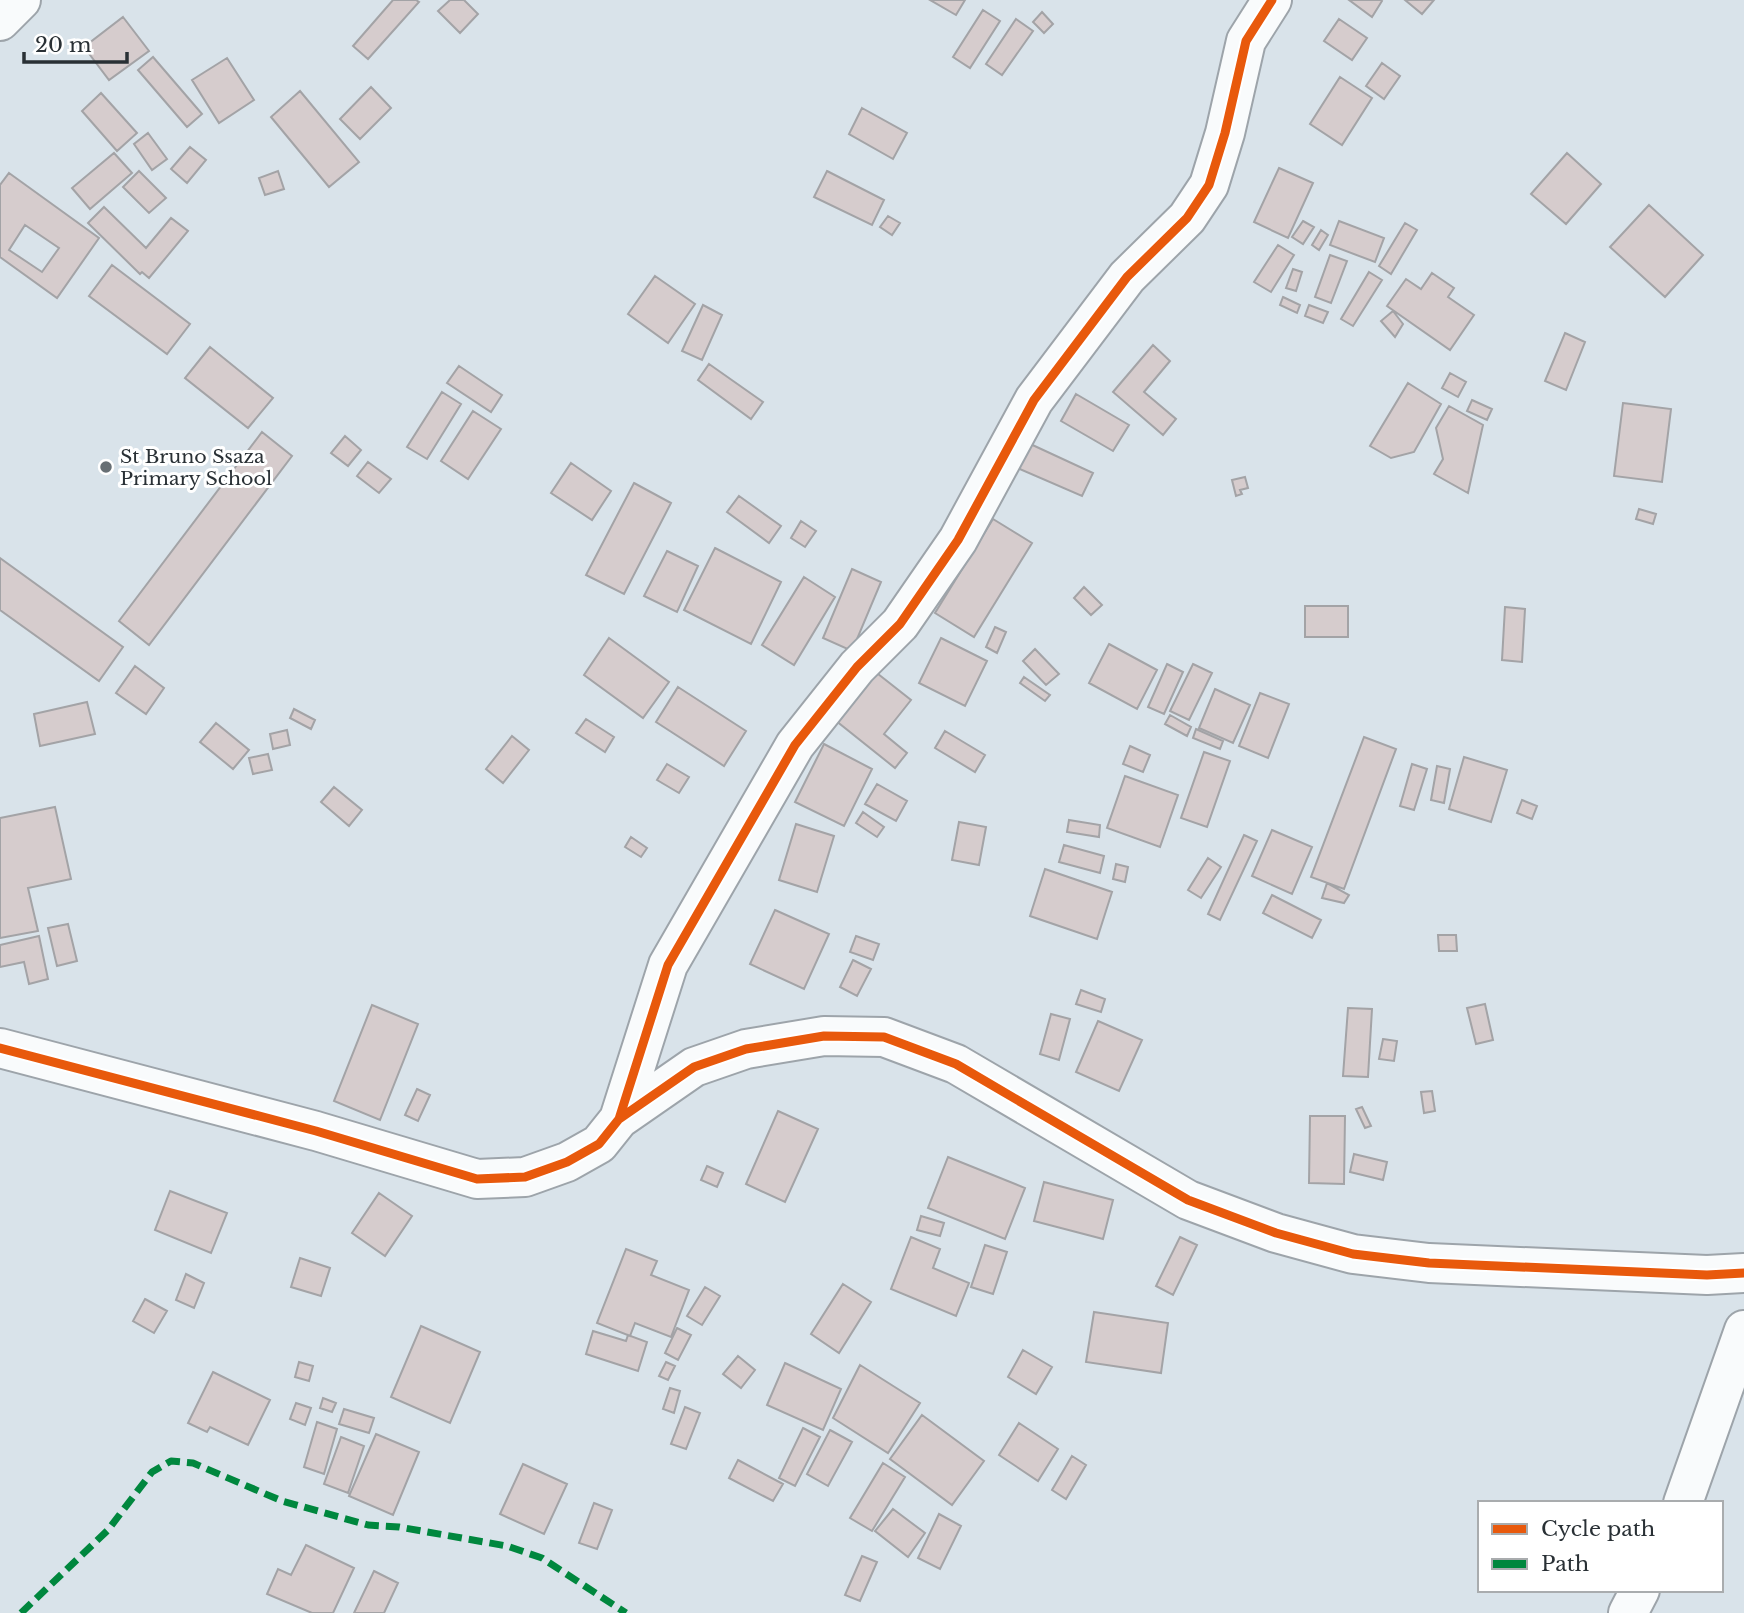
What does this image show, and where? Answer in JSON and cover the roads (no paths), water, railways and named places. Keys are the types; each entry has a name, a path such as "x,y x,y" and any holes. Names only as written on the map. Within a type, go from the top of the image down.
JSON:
{"street":[{"path":"0,21 21,0"},
{"path":"619,1119 668,965 795,744 857,667 900,624 958,540 1034,400 1127,277 1187,218 1209,185 1225,133 1246,41 1272,0"},
{"path":"0,1048 316,1131 477,1179 526,1177 567,1162 598,1143 619,1119 694,1067 746,1049 824,1036 884,1037 956,1064 1188,1200 1276,1233 1353,1254 1429,1263 1707,1275 1744,1273"},
{"path":"1684,1501 1744,1330"},
{"path":"1628,1613 1639,1592"}],"place":[{"name":"St Bruno Ssaza Primary School","path":"106,467"}]}
